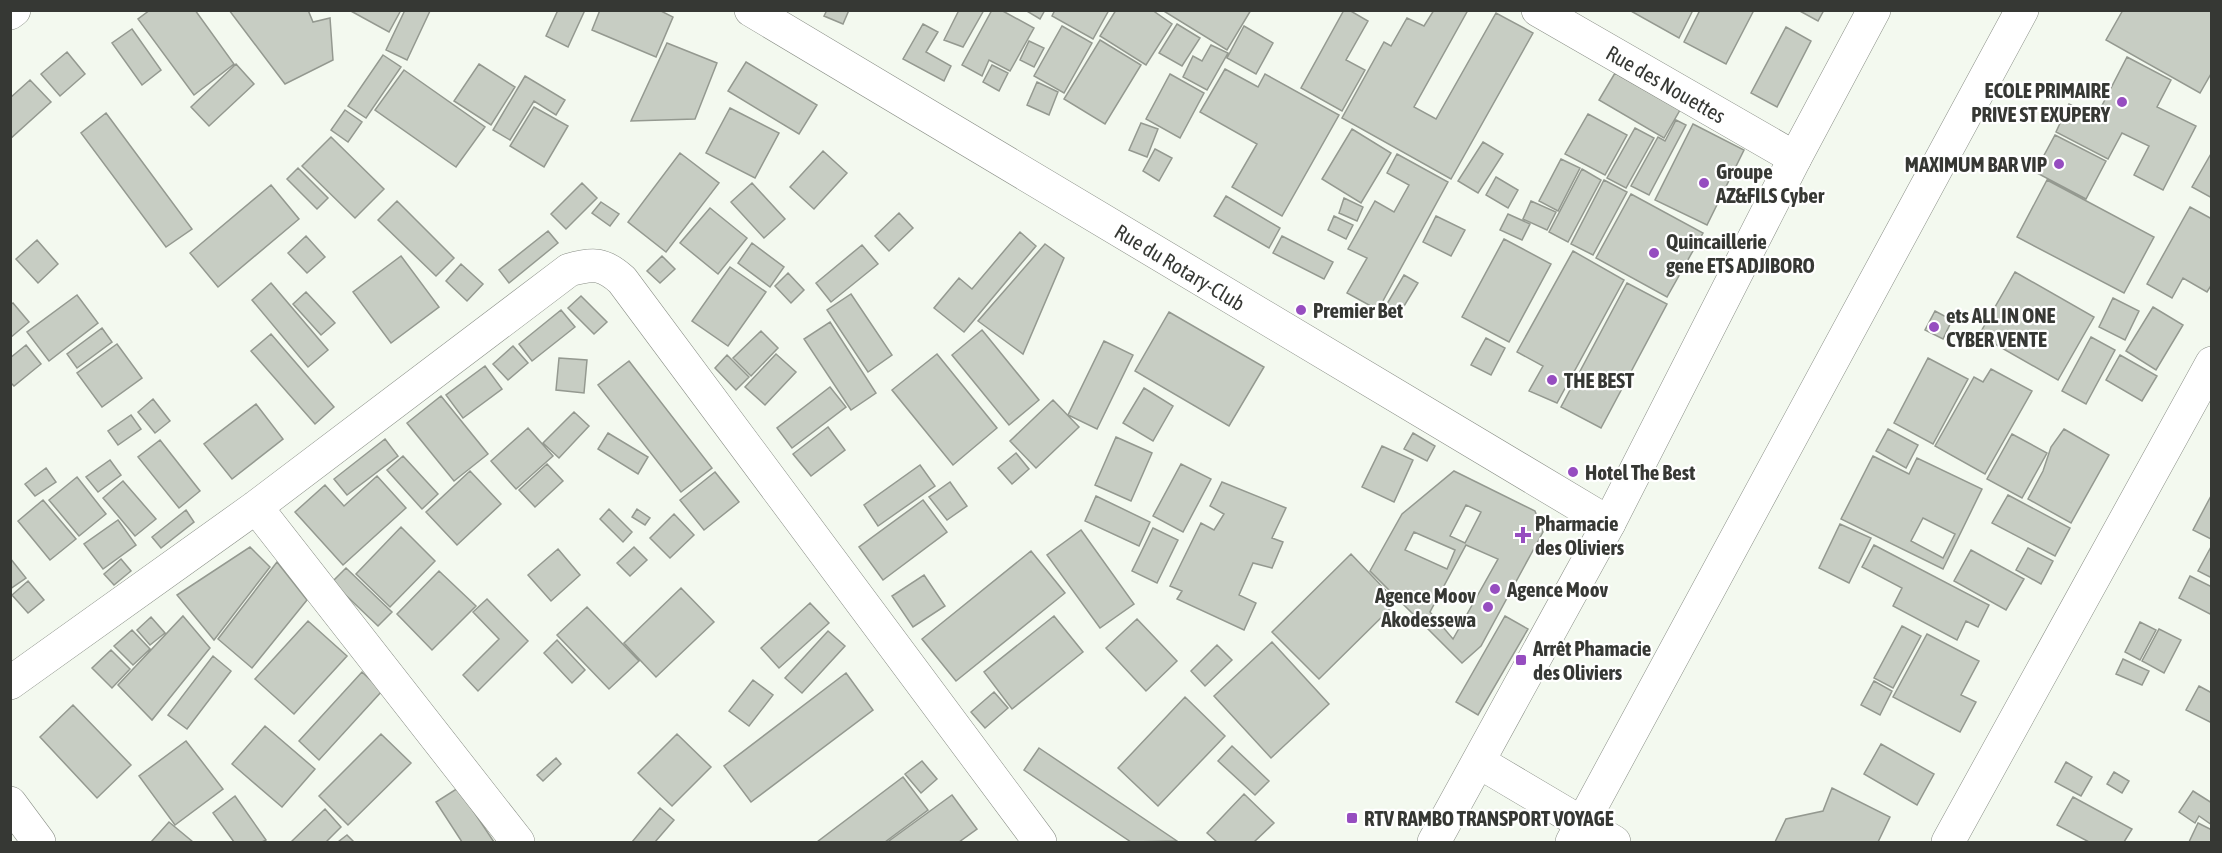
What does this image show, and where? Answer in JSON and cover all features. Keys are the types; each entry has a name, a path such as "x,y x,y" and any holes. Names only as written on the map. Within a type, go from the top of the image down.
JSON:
{"street":[{"name":"Rue du Rotary-Club","path":"751,10 1610,523"},
{"name":"Rue des Nouettes","path":"1538,10 1795,158"},
{"path":"1434,843 1610,523 1795,158 1874,10"},
{"path":"1577,833 2022,10"},
{"path":"10,683 256,507 569,270 589,264 609,269 622,280 1040,843"},
{"path":"1948,843 2211,363"},
{"path":"256,507 518,843"},
{"path":"1479,762 1577,833 1614,843"},
{"path":"10,803 39,843"}],"building":[{"path":"150,10 195,10 234,64 194,95 138,19"},
{"path":"229,10 308,10 313,22 330,18 333,60 285,84"},
{"path":"349,10 401,10 389,32"},
{"path":"405,10 430,11 407,60 386,50"},
{"path":"558,10 585,10 568,47 546,36"},
{"path":"600,10 659,10 673,17 656,57 592,30"},
{"path":"827,10 849,10 843,24 824,16"},
{"path":"956,10 984,10 963,47 944,40 958,12"},
{"path":"992,10 1001,10 1034,28 1010,71 989,60 982,76 962,65"},
{"path":"1025,10 1045,10 1040,19"},
{"path":"1055,10 1109,10 1093,39 1052,16"},
{"path":"1116,10 1152,10 1172,24 1146,65 1100,36"},
{"path":"1162,10 1251,10 1227,50"},
{"path":"1344,10 1349,10 1368,21 1346,60 1365,70 1342,111 1301,88"},
{"path":"1434,10 1468,10 1414,107 1436,119 1496,13 1533,33 1451,179 1342,118 1384,42 1391,46 1407,18 1424,26"},
{"path":"1629,10 1693,10 1679,38"},
{"path":"1700,10 1754,10 1726,64 1684,42"},
{"path":"1798,10 1824,10 1818,21"},
{"path":"2123,10 2212,10 2212,72 2200,93 2106,40"},
{"path":"923,24 938,32 926,52 951,66 944,81 903,59"},
{"path":"1177,24 1200,38 1182,66 1159,53"},
{"path":"1062,26 1092,43 1064,93 1034,76"},
{"path":"1244,26 1273,43 1256,74 1227,58"},
{"path":"1786,27 1811,41 1777,107 1751,93"},
{"path":"132,29 161,70 142,85 112,43"},
{"path":"1100,40 1141,65 1105,124 1064,99"},
{"path":"1029,41 1044,48 1034,67 1020,60"},
{"path":"667,43 717,63 695,119 631,121"},
{"path":"1211,45 1228,53 1207,90 1183,77 1193,56 1202,61"},
{"path":"67,52 85,74 60,96 41,74"},
{"path":"383,55 401,67 366,118 348,106"},
{"path":"2127,57 2171,80 2157,107 2196,126 2163,190 2134,175 2149,146 2122,133 2108,159 2056,132 2069,104 2096,117"},
{"path":"746,62 817,105 799,134 728,91"},
{"path":"236,64 254,84 209,126 191,107"},
{"path":"479,64 515,87 491,125 454,101"},
{"path":"992,65 1008,73 999,91 983,82"},
{"path":"1225,69 1258,87 1265,74 1339,115 1282,216 1232,187 1257,144 1200,112"},
{"path":"404,70 485,127 456,167 375,110"},
{"path":"1615,73 1680,110 1664,138 1599,100"},
{"path":"1170,74 1204,93 1180,138 1146,119"},
{"path":"525,76 565,100 556,115 534,101 510,140 493,130"},
{"path":"30,80 51,102 10,139 10,98"},
{"path":"1037,82 1058,92 1049,115 1027,105"},
{"path":"534,107 568,126 544,167 510,146"},
{"path":"730,108 779,133 755,178 706,153"},
{"path":"345,110 362,122 348,142 331,130"},
{"path":"106,113 192,229 166,247 81,133"},
{"path":"1588,114 1627,135 1605,175 1565,154"},
{"path":"1676,120 1686,125 1649,195 1631,186 1658,137 1665,141"},
{"path":"1141,123 1158,129 1147,157 1129,150"},
{"path":"1693,124 1744,150 1707,225 1655,200"},
{"path":"1635,128 1654,138 1626,188 1607,178"},
{"path":"1352,129 1391,153 1361,203 1322,179"},
{"path":"2055,135 2106,161 2086,199 2035,172"},
{"path":"331,137 384,189 355,218 302,166"},
{"path":"1483,142 1503,154 1478,193 1458,181"},
{"path":"1155,149 1172,158 1159,181 1143,171"},
{"path":"823,151 847,173 814,209 790,187"},
{"path":"2212,152 2212,198 2192,187"},
{"path":"680,153 719,183 666,252 628,222"},
{"path":"1397,154 1448,182 1378,310 1347,293 1367,258 1348,249 1375,201 1394,212 1409,185 1387,173"},
{"path":"1561,159 1580,168 1558,211 1539,201"},
{"path":"298,168 328,198 317,209 287,179"},
{"path":"1582,169 1601,180 1568,242 1549,232"},
{"path":"1496,177 1518,190 1508,208 1486,195"},
{"path":"1604,180 1627,192 1593,255 1571,244"},
{"path":"2047,180 2154,237 2124,293 2017,237"},
{"path":"582,183 597,198 566,229 551,214"},
{"path":"752,183 785,219 764,238 731,202"},
{"path":"271,185 299,219 218,287 190,253"},
{"path":"1631,194 1703,233 1667,297 1596,258"},
{"path":"1226,196 1280,228 1269,248 1214,216"},
{"path":"1344,198 1363,207 1357,221 1339,213"},
{"path":"397,201 454,258 436,276 378,220"},
{"path":"1531,201 1556,212 1547,230 1523,219"},
{"path":"601,202 619,214 610,226 592,213"},
{"path":"2190,207 2212,219 2212,284 2207,292 2183,278 2172,298 2147,284"},
{"path":"710,208 747,238 718,274 680,243"},
{"path":"899,213 913,228 889,251 875,236"},
{"path":"1508,214 1530,224 1522,240 1500,230"},
{"path":"1334,216 1353,225 1346,239 1328,230"},
{"path":"1436,216 1465,230 1451,256 1423,242"},
{"path":"548,231 558,243 509,283 499,270"},
{"path":"1020,232 1036,246 964,332 934,308 959,278 972,289"},
{"path":"306,236 325,257 307,273 288,253"},
{"path":"1282,236 1333,262 1324,279 1273,253"},
{"path":"1504,239 1551,264 1509,342 1462,317"},
{"path":"37,240 58,264 38,283 16,259"},
{"path":"752,243 784,267 770,287 738,263"},
{"path":"1045,244 1064,258 1023,354 978,321"},
{"path":"862,245 878,264 831,302 816,283"},
{"path":"1573,251 1624,280 1557,403 1529,391 1543,366 1517,352"},
{"path":"401,256 439,307 391,343 353,292"},
{"path":"662,256 675,269 660,283 647,271"},
{"path":"461,264 483,284 467,301 446,281"},
{"path":"730,267 766,292 728,346 692,321"},
{"path":"2015,272 2094,317 2058,380 1979,335"},
{"path":"788,273 804,290 791,303 775,286"},
{"path":"1404,275 1418,283 1398,316 1384,309"},
{"path":"271,283 328,350 308,367 252,300"},
{"path":"1627,283 1667,304 1601,428 1561,407"},
{"path":"306,292 335,323 321,335 293,304"},
{"path":"851,294 892,355 868,372 827,310"},
{"path":"77,295 98,323 49,361 27,332"},
{"path":"581,296 607,322 594,334 568,308"},
{"path":"2113,298 2139,311 2125,340 2099,327"},
{"path":"13,303 29,322 10,338 10,305"},
{"path":"2153,307 2183,325 2156,370 2126,351"},
{"path":"561,310 575,327 532,361 519,344"},
{"path":"1935,311 1952,320 1943,339 1925,330"},
{"path":"1169,312 1264,367 1229,426 1135,371"},
{"path":"830,322 876,393 851,410 804,339"},
{"path":"102,328 112,342 77,368 67,354"},
{"path":"982,330 1039,400 1009,425 952,355"},
{"path":"761,331 778,348 751,376 733,358"},
{"path":"271,334 334,407 315,424 251,351"},
{"path":"2091,337 2115,350 2086,404 2062,391"},
{"path":"1486,338 1505,348 1491,375 1471,365"},
{"path":"1104,341 1133,355 1097,429 1068,415"},
{"path":"117,344 142,378 102,407 77,373"},
{"path":"26,345 41,364 14,386 10,382 10,358"},
{"path":"513,346 528,363 508,380 493,364"},
{"path":"776,354 796,372 765,405 745,387"},
{"path":"937,354 997,428 953,465 892,390"},
{"path":"727,355 749,377 736,390 715,368"},
{"path":"2120,355 2157,376 2142,401 2106,380"},
{"path":"559,358 587,360 584,393 556,390"},
{"path":"1928,358 1968,379 1933,444 1894,423"},
{"path":"629,361 712,468 681,492 598,385"},
{"path":"485,366 502,389 463,418 446,395"},
{"path":"1991,369 2032,391 1985,474 1935,446 1974,377 1983,382"},
{"path":"830,387 846,407 792,448 777,428"},
{"path":"1144,388 1173,406 1153,441 1123,423"},
{"path":"441,396 488,454 454,481 407,423"},
{"path":"153,399 170,421 155,433 138,412"},
{"path":"1053,400 1079,427 1036,468 1010,441"},
{"path":"256,404 283,439 232,479 204,444"},
{"path":"574,412 589,426 559,458 543,443"},
{"path":"131,415 141,429 118,445 108,431"},
{"path":"828,427 845,450 811,476 793,454"},
{"path":"528,428 553,456 516,489 491,461"},
{"path":"1888,429 1918,445 1906,468 1876,451"},
{"path":"2064,429 2109,455 2071,523 2028,499 2043,471 2051,447"},
{"path":"608,433 648,457 638,474 598,449"},
{"path":"1413,433 1435,446 1427,461 1404,449"},
{"path":"2012,434 2047,453 2022,498 1987,479"},
{"path":"1116,437 1152,453 1131,501 1095,485"},
{"path":"385,439 398,456 347,495 334,479"},
{"path":"160,440 200,491 179,508 138,457"},
{"path":"1382,446 1413,460 1394,502 1362,487"},
{"path":"1016,453 1029,469 1012,484 998,468"},
{"path":"403,456 438,494 422,509 387,470"},
{"path":"1873,456 1909,474 1917,458 1982,489 1943,569 1841,519","holes":["1923,518 1955,534 1943,558 1911,541"]},
{"path":"110,460 121,475 98,492 86,477"},
{"path":"547,464 563,481 535,507 519,490"},
{"path":"1181,464 1211,479 1183,532 1153,516"},
{"path":"920,465 935,486 878,526 864,505"},
{"path":"46,468 56,482 35,496 25,484"},
{"path":"470,471 501,504 457,545 426,512"},
{"path":"1454,471 1535,511 1543,532 1481,646 1462,663 1370,571 1402,514","holes":["1466,505 1481,512 1465,543 1450,536","1414,532 1455,550 1447,569 1405,550","1466,545 1498,559 1453,639 1430,612"]},
{"path":"715,472 739,502 704,530 680,500"},
{"path":"377,476 406,508 343,565 295,512 325,485 344,506"},
{"path":"77,477 106,514 79,536 49,500"},
{"path":"123,481 156,519 135,536 103,498"},
{"path":"950,482 967,506 947,520 929,497"},
{"path":"1222,482 1286,508 1272,538 1283,542 1272,568 1253,563 1239,595 1256,603 1244,630 1177,599 1182,591 1170,586 1201,523 1214,530 1224,514 1210,506"},
{"path":"2212,494 2212,539 2211,539 2193,530"},
{"path":"2008,495 2070,528 2055,556 1992,523"},
{"path":"1096,496 1150,522 1139,546 1085,521"},
{"path":"43,500 76,539 50,560 18,521"},
{"path":"923,500 947,532 883,580 859,547"},
{"path":"609,509 632,532 623,542 600,519"},
{"path":"637,509 650,518 645,525 632,517"},
{"path":"186,510 194,522 161,548 152,537"},
{"path":"674,514 694,535 670,558 650,538"},
{"path":"118,520 136,545 103,569 84,544"},
{"path":"1840,524 1871,538 1849,583 1819,568"},
{"path":"401,527 435,561 390,607 356,574"},
{"path":"1153,528 1178,540 1157,583 1132,571"},
{"path":"1081,530 1134,604 1100,628 1047,555"},
{"path":"1874,545 1989,605 1978,627 1966,621 1957,640 1893,606 1902,588 1862,567"},
{"path":"2212,545 2212,578 2198,571"},
{"path":"250,547 270,567 214,640 177,595"},
{"path":"634,547 647,560 630,576 617,563"},
{"path":"2028,548 2053,561 2041,584 2016,570"},
{"path":"558,549 580,575 551,601 528,575"},
{"path":"1971,550 2024,579 2006,610 1954,581"},
{"path":"1031,551 1065,593 956,681 922,639"},
{"path":"1351,554 1397,602 1319,679 1272,632"},
{"path":"10,558 26,578 10,589"},
{"path":"121,559 131,571 114,585 104,574"},
{"path":"277,562 307,600 252,668 218,639"},
{"path":"346,568 392,612 378,626 332,582"},
{"path":"439,571 476,606 432,650 397,614"},
{"path":"924,575 945,606 913,627 892,596"},
{"path":"2190,576 2212,587 2212,615 2179,598"},
{"path":"28,581 44,600 28,613 12,595"},
{"path":"681,588 714,622 656,677 624,643"},
{"path":"487,599 528,641 478,691 463,675 499,639 473,612"},
{"path":"810,603 829,623 779,668 761,648"},
{"path":"587,607 639,661 609,689 557,635"},
{"path":"183,616 210,648 152,720 118,685"},
{"path":"1054,616 1083,652 1012,709 984,672"},
{"path":"1505,616 1528,629 1478,715 1456,702"},
{"path":"151,617 165,633 150,645 137,630"},
{"path":"1137,619 1177,661 1146,691 1106,648"},
{"path":"308,621 347,656 294,714 255,679"},
{"path":"2140,622 2156,630 2140,660 2125,652"},
{"path":"1902,626 1921,636 1893,688 1874,678"},
{"path":"2159,629 2181,640 2164,673 2142,661"},
{"path":"132,630 150,649 133,665 114,646"},
{"path":"828,631 845,646 802,693 785,678"},
{"path":"1927,634 1979,661 1961,695 1976,702 1960,732 1893,697"},
{"path":"557,640 585,670 572,683 544,653"},
{"path":"1272,642 1329,704 1271,758 1214,696"},
{"path":"1217,645 1232,660 1205,686 1191,671"},
{"path":"111,650 130,669 112,688 92,668"},
{"path":"213,656 231,671 187,729 168,715"},
{"path":"2123,659 2149,671 2142,685 2116,674"},
{"path":"362,672 382,691 319,760 299,741"},
{"path":"846,673 873,710 751,802 724,766"},
{"path":"753,680 773,695 749,726 729,711"},
{"path":"1874,681 1892,691 1880,715 1861,705"},
{"path":"2199,686 2212,693 2212,723 2186,710"},
{"path":"994,692 1008,708 985,728 971,712"},
{"path":"1185,697 1225,736 1158,806 1118,768"},
{"path":"73,705 131,765 97,798 40,737"},
{"path":"265,726 315,769 282,807 232,764"},
{"path":"381,734 411,763 348,825 319,796"},
{"path":"677,734 711,767 672,806 638,773"},
{"path":"186,741 223,789 175,825 139,776"},
{"path":"1881,744 1934,774 1917,805 1864,774"},
{"path":"1232,746 1269,781 1255,795 1218,761"},
{"path":"1039,748 1177,841 1131,842 1024,770"},
{"path":"556,758 561,764 543,781 537,775"},
{"path":"922,761 937,779 921,793 905,774"},
{"path":"2066,762 2092,777 2081,796 2055,782"},
{"path":"2114,772 2129,781 2122,793 2107,784"},
{"path":"903,777 928,810 885,842 817,842"},
{"path":"458,788 494,842 462,842 436,802"},
{"path":"1832,788 1890,817 1878,842 1775,842 1786,819 1823,811"},
{"path":"2193,791 2212,803 2212,825 2199,816 2195,823 2179,812"},
{"path":"1244,794 1274,823 1254,842 1217,842 1207,833"},
{"path":"952,795 977,829 959,842 889,841"},
{"path":"235,796 266,840 234,842 213,813"},
{"path":"2073,797 2132,829 2124,842 2089,842 2057,825"},
{"path":"660,808 674,820 655,842 632,842"},
{"path":"325,809 341,827 326,842 291,842"},
{"path":"169,822 193,842 151,842"},
{"path":"2198,823 2212,830 2212,842 2189,842"},
{"path":"347,835 354,842 338,842"}],"place":[{"name":"ECOLE PRIMAIRE PRIVE ST EXUPERY","path":"2122,102"},
{"name":"MAXIMUM BAR VIP","path":"2059,164"},
{"name":"Groupe AZ&FILS Cyber","path":"1704,183"},
{"name":"Quincaillerie gene ETS ADJIBORO","path":"1654,253"},
{"name":"Premier Bet","path":"1301,310"},
{"name":"ets ALL IN ONE CYBER VENTE","path":"1934,327"},
{"name":"THE BEST","path":"1552,380"},
{"name":"Hotel The Best","path":"1573,472"},
{"name":"Pharmacie des Oliviers","path":"1523,535"},
{"name":"Agence Moov","path":"1495,589"},
{"name":"Agence Moov Akodessewa","path":"1488,607"},
{"name":"Arrêt Phamacie des Oliviers","path":"1521,660"},
{"name":"RTV RAMBO TRANSPORT VOYAGE","path":"1352,818"}]}
